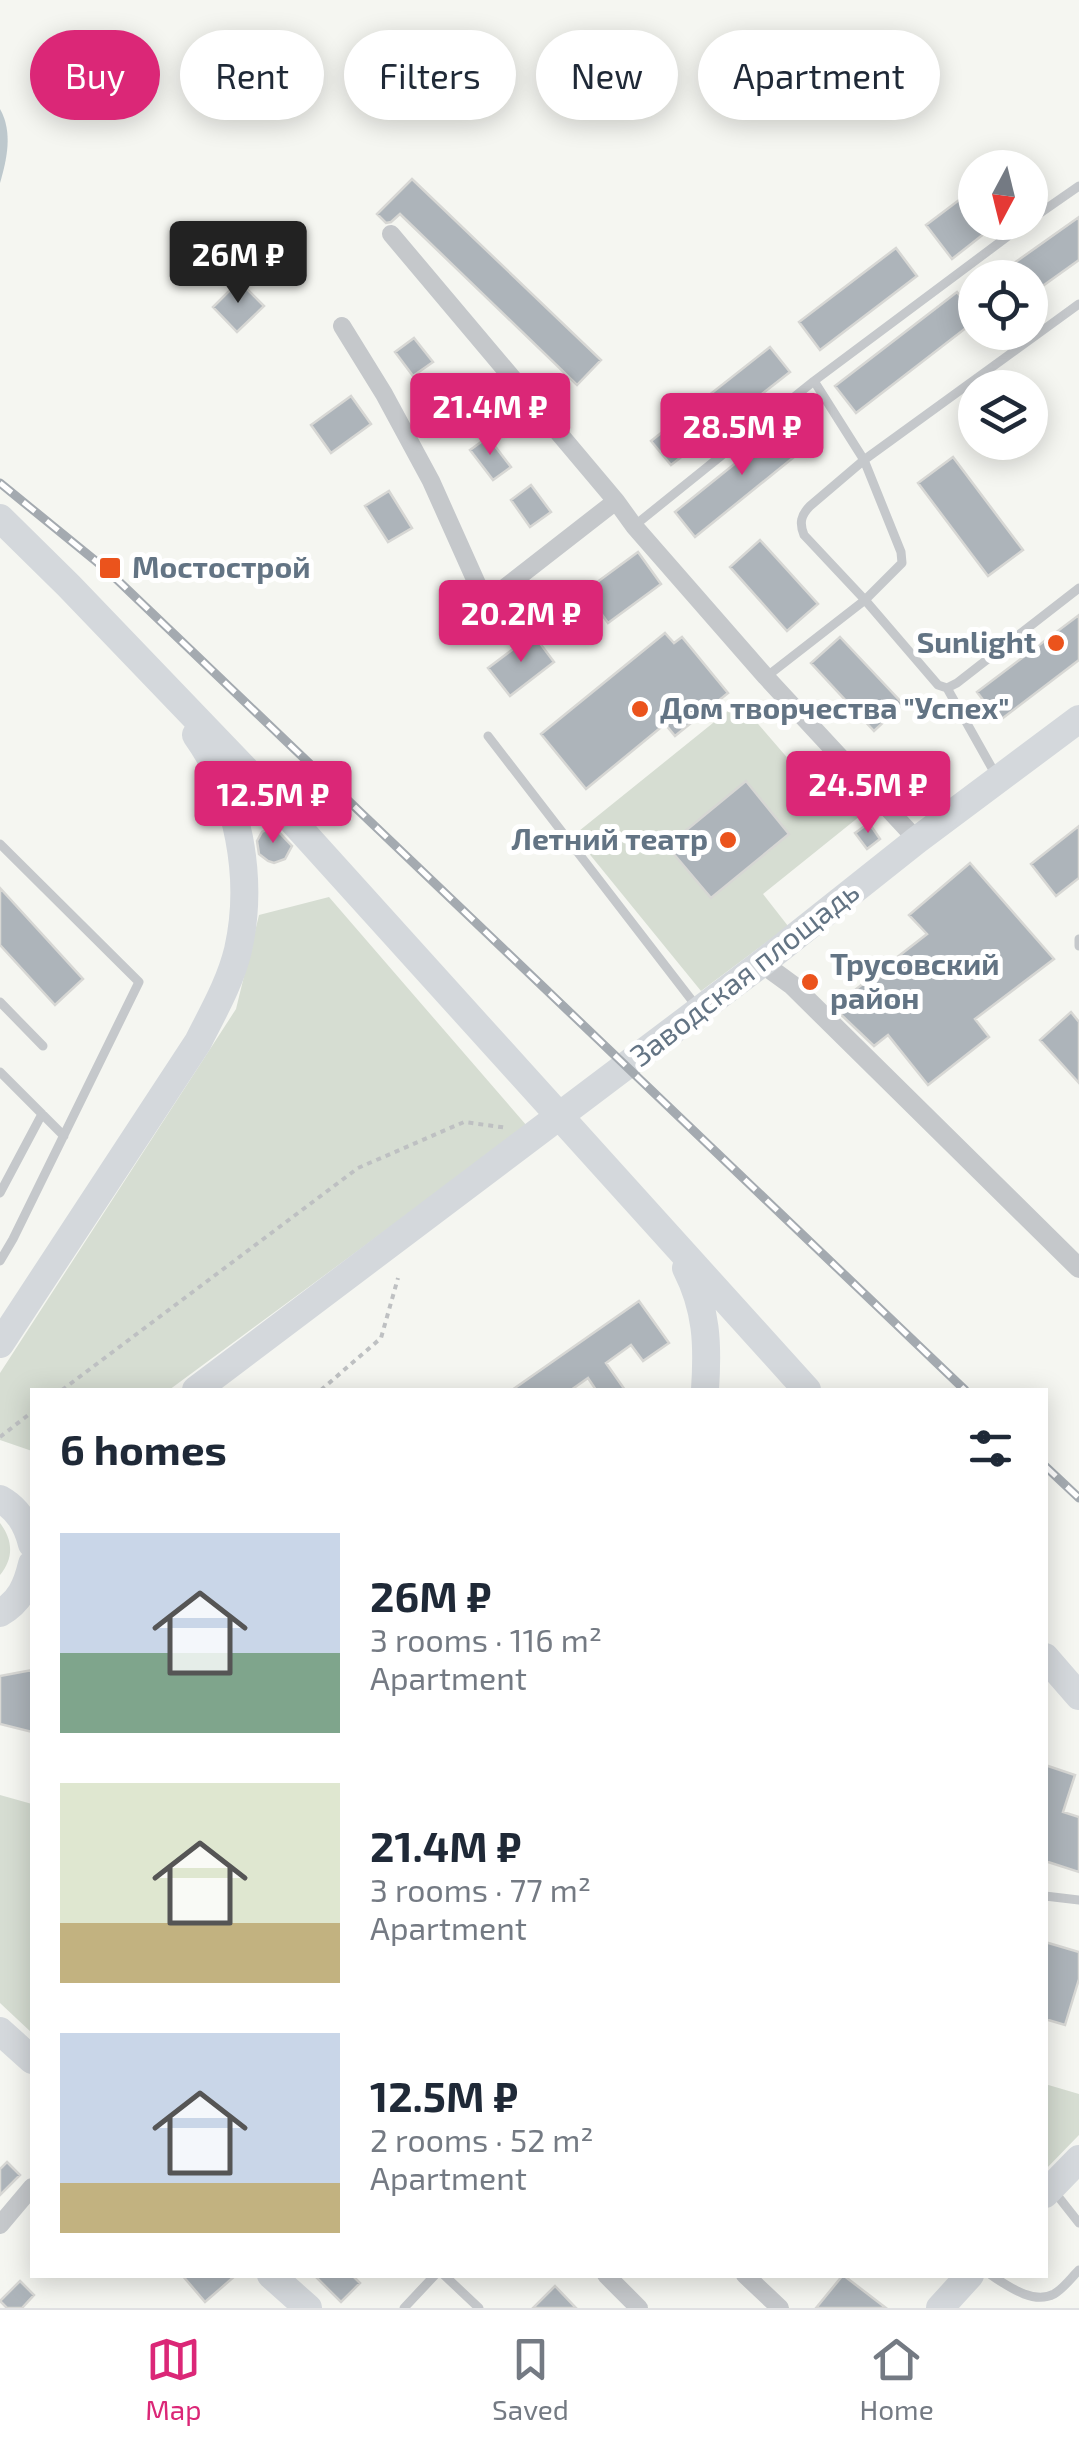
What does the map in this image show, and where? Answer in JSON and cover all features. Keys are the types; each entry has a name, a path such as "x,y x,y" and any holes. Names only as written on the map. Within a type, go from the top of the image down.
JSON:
{"main road":[{"path":"0,518 260,786 805,1388"},
{"path":"0,1344 198,1042 224,993 238,950 244,870 226,792 204,747 154,678"},
{"name":"Заводская площадь","path":"199,1388 1079,720"},
{"path":"664,1233 700,1298 706,1328 705,1388"},
{"path":"0,1496 30,1488"},
{"path":"0,1496 26,1525 30,1538"},
{"path":"0,1615 22,1593 30,1570"},
{"path":"0,1615 30,1618"},
{"path":"1048,1661 1079,1696"},
{"path":"0,2031 30,2058"},
{"path":"1048,2190 1079,2159"},
{"path":"274,2278 308,2308"},
{"path":"940,2308 967,2278"}],"street":[{"path":"391,234 634,526 766,677 918,840"},
{"path":"342,326 431,480 478,586 486,591 504,589 616,501"},
{"path":"762,963 792,985 1079,1268"},
{"path":"0,2225 30,2189"},
{"path":"609,2278 639,2308"},
{"path":"748,2278 780,2308"}],"lane":[{"path":"1048,208 1079,186"},
{"path":"634,526 814,381 1005,240"},
{"path":"998,779 947,688 938,685 804,534 800,522 810,506 864,460 1079,304"},
{"path":"766,677 865,600 900,568 902,557 864,460 814,381"},
{"path":"947,688 1079,588"},
{"path":"488,736 699,1009"},
{"path":"0,844 139,982 0,1261"},
{"path":"0,1002 43,1046"},
{"path":"0,1072 64,1136"},
{"path":"0,1193 42,1114"},
{"path":"1048,1896 1079,1900"},
{"path":"1048,2190 1079,2223"},
{"path":"995,2278 1040,2299 1057,2293 1079,2270"},
{"path":"404,2308 431,2278"},
{"path":"447,2278 479,2308"}],"path":[{"path":"65,1388 358,1168 464,1122 508,1128"},
{"path":"323,1388 381,1338 398,1278"},
{"path":"0,1436 30,1414"}],"shaded area":[{"path":"0,109 8,136 0,183"},
{"path":"739,702 810,784 834,764 870,808 763,894 788,926 701,991 574,835"},
{"path":"329,897 527,1126 172,1388 30,1388 30,1450 0,1440 0,1373 236,1009 259,915"},
{"path":"0,1523 10,1549 0,1575"},
{"path":"0,1795 30,1803 30,2031 0,2003"},
{"path":"1048,2085 1079,2094 1079,2135 1048,2167"}],"building":[{"path":"412,179 601,360 577,385 400,214 386,223 377,214"},
{"path":"958,201 958,240 976,240 952,259 926,225"},
{"path":"1079,217 1079,260 1048,282 1048,260 1018,260"},
{"path":"896,248 917,276 820,350 799,322"},
{"path":"239,281 264,306 237,332 213,307"},
{"path":"958,293 958,334 856,413 835,386"},
{"path":"414,338 433,362 413,376 395,352"},
{"path":"770,347 790,372 671,465 651,441"},
{"path":"452,385 470,410 449,426 430,400"},
{"path":"351,396 371,424 331,453 311,425"},
{"path":"790,419 810,444 695,537 675,512"},
{"path":"488,437 511,467 493,480 470,450"},
{"path":"953,457 1023,550 988,576 918,483"},
{"path":"531,485 551,512 530,527 511,500"},
{"path":"389,491 412,528 388,542 365,506"},
{"path":"760,540 818,604 787,631 730,567"},
{"path":"638,552 661,584 608,623 585,591"},
{"path":"1079,615 1079,660 999,721 977,692"},
{"name":"Дом творчества \"Успех\"","path":"665,633 674,643 682,637 728,693 675,736 665,724 586,789 541,734"},
{"path":"533,634 554,662 510,696 488,668"},
{"path":"840,637 903,704 874,731 811,663"},
{"name":"Летний театр","path":"746,781 789,834 711,898 667,846"},
{"path":"869,823 880,839 867,849 855,833"},
{"path":"1079,826 1079,878 1056,896 1031,864"},
{"path":"272,827 292,846 285,859 274,863 259,854 257,841 262,832"},
{"path":"970,863 1054,959 975,1019 989,1037 928,1085 888,1035 874,1046 833,1007 927,934 909,915"},
{"path":"0,888 83,979 55,1005 0,945"},
{"path":"1071,1012 1079,1022 1079,1083 1040,1040"},
{"path":"639,1301 669,1343 643,1361 631,1345 606,1363 624,1388 595,1388 588,1378 574,1388 515,1388"},
{"path":"30,1670 30,1732 0,1724 0,1676"},
{"path":"1048,1766 1075,1775 1063,1812 1079,1817 1079,1872 1048,1862"},
{"path":"1048,1943 1079,1952 1079,1979 1065,2025 1048,2020"},
{"path":"7,2162 20,2175 0,2195 0,2169"},
{"path":"185,2278 233,2278 205,2302"},
{"path":"317,2278 355,2278 360,2283 341,2302"},
{"path":"841,2278 847,2278 886,2308 816,2308"},
{"path":"20,2281 34,2295 22,2308 7,2308 0,2301"},
{"path":"555,2286 576,2308 533,2308"}],"railway":[{"path":"0,483 108,571 963,1388"},
{"path":"1048,1469 1079,1498"}],"place":[{"name":"Мостострой","path":"110,568"},
{"name":"Sunlight","path":"1056,643"},
{"name":"Дом творчества \"Успех\"","path":"640,709"},
{"name":"Летний театр","path":"728,840"},
{"name":"Трусовский район","path":"810,982"}]}
